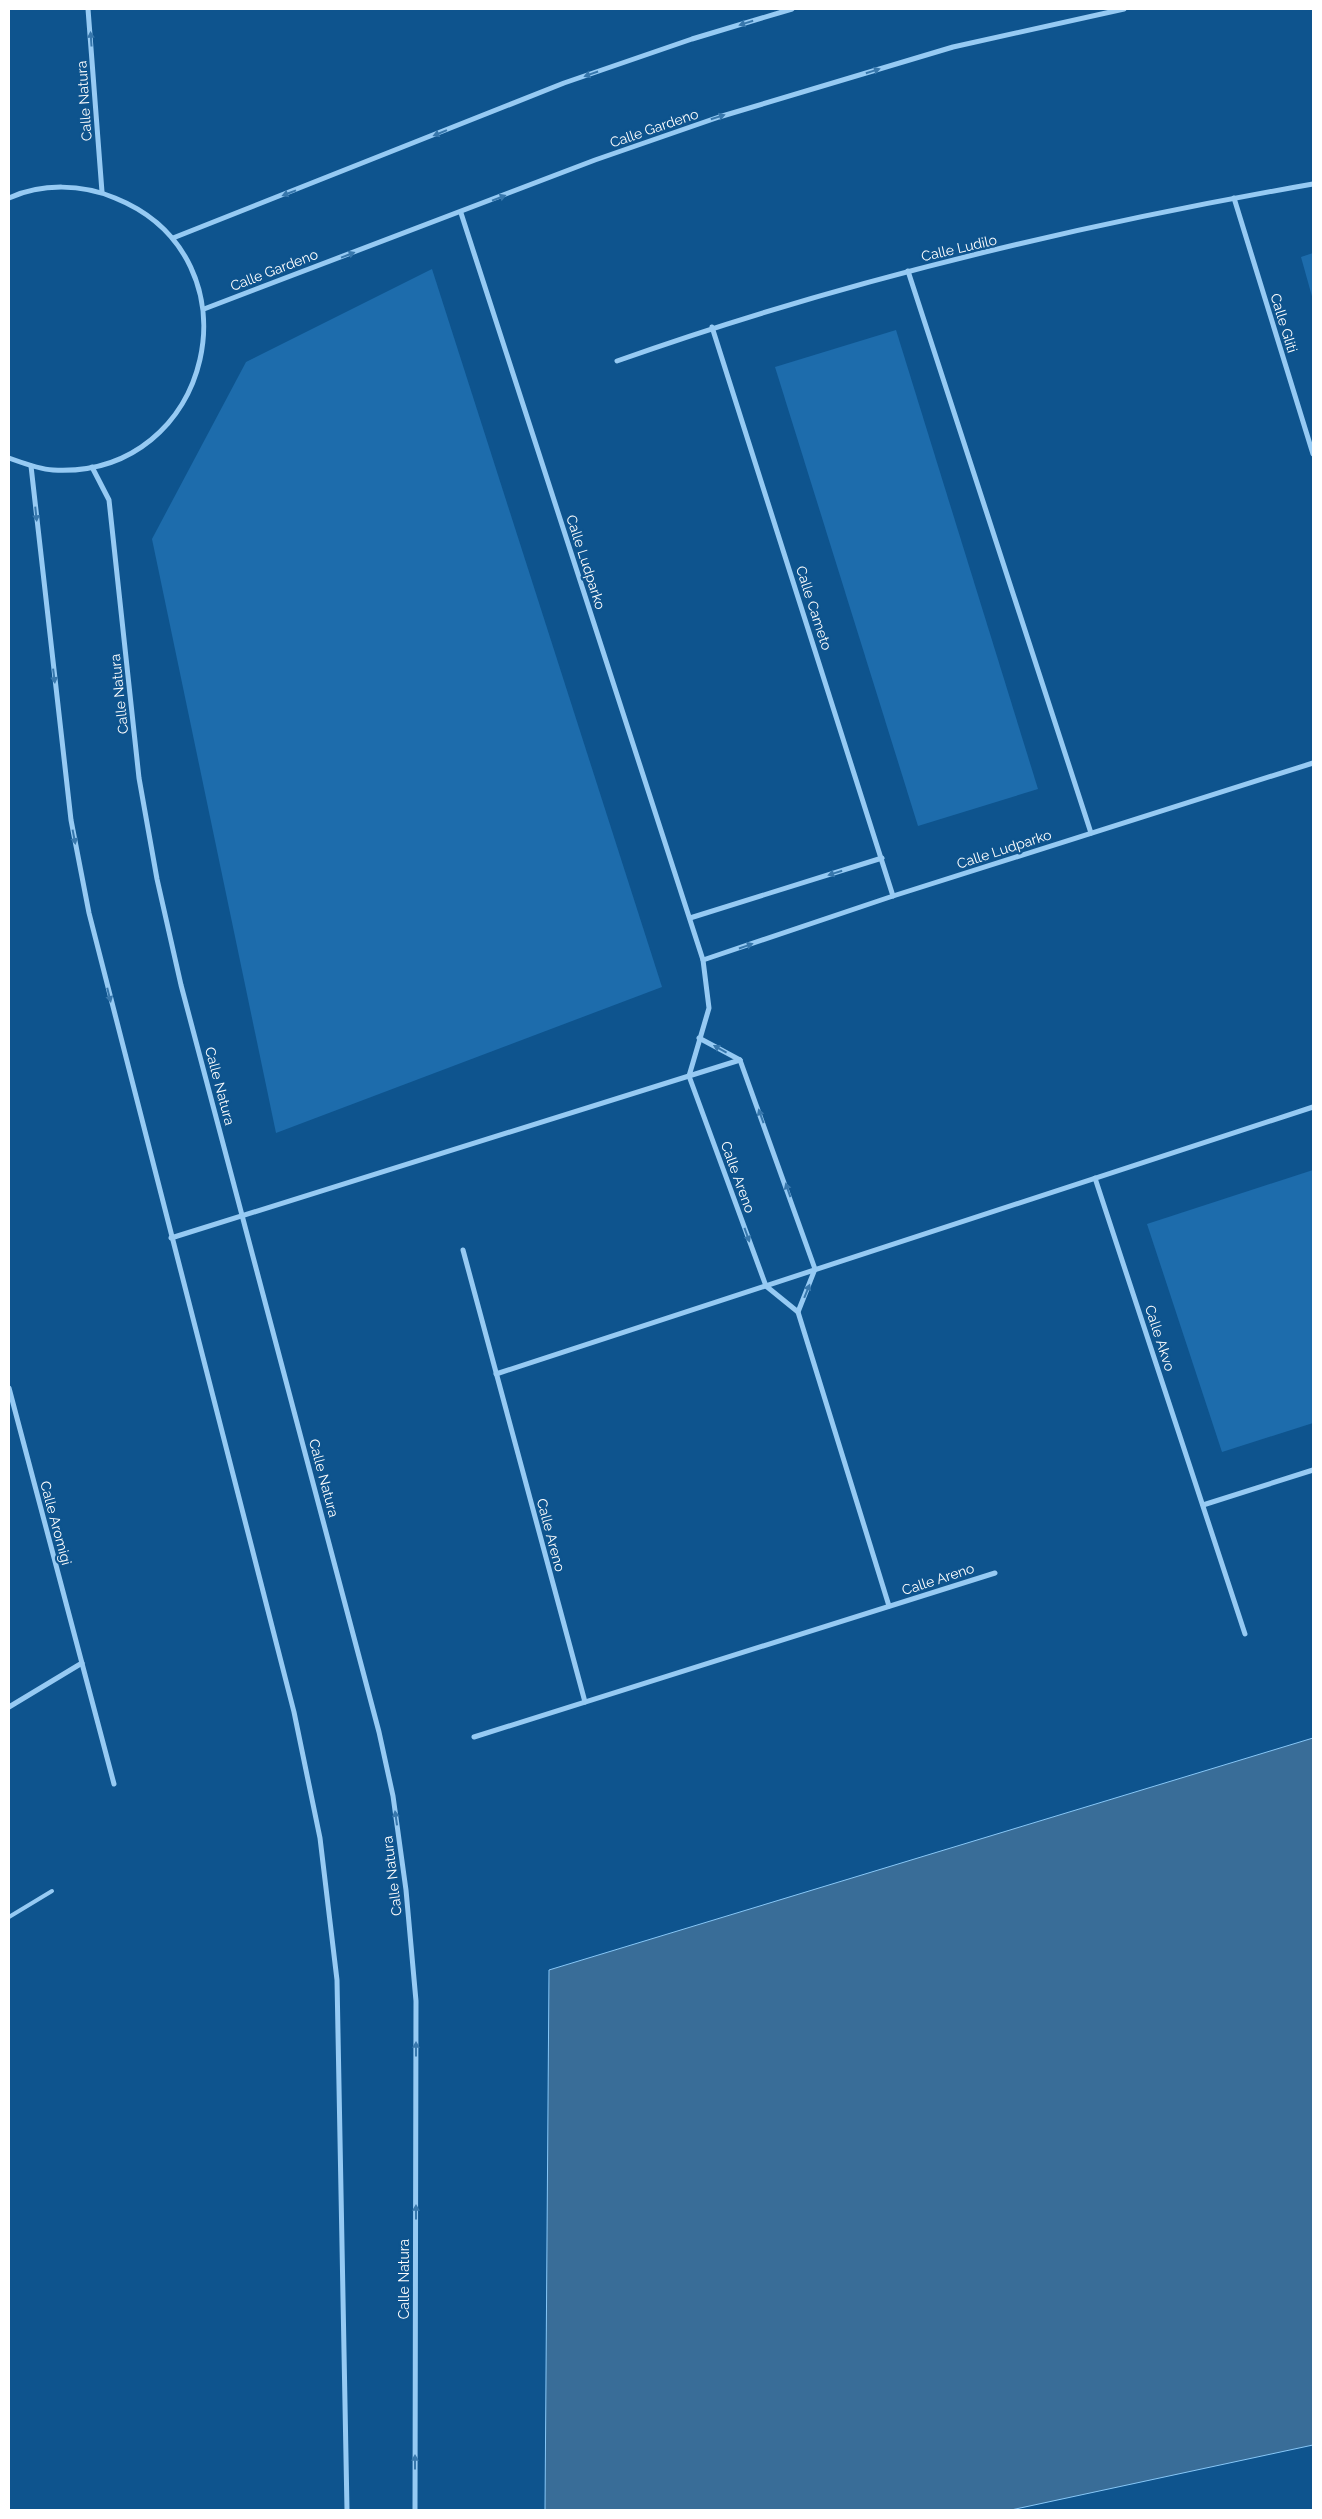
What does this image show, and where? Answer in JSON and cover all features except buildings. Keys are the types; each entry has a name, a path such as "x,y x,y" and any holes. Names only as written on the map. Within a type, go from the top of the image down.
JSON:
{"street":[{"name":"Calle Natura","path":"88,9 102,192"},
{"path":"173,238 564,83 692,39 792,9"},
{"name":"Calle Gardeno","path":"204,309 595,160 720,117 953,48 1124,9"},
{"name":"Calle Ludilo","path":"617,361 712,327 908,271 1085,229 1234,198 1313,184"},
{"path":"9,198 45,188 74,187 102,192 129,203 153,218 173,238 187,260 198,284 204,309 205,336 201,362 193,387 179,410 162,430 141,447 118,460 92,467 51,470 31,466 9,458"},
{"name":"Calle Gliti","path":"1234,198 1313,454"},
{"name":"Calle Ludparko","path":"461,212 703,960 708,1008 689,1076"},
{"path":"908,271 1091,833"},
{"name":"Calle Cameto","path":"712,327 893,896"},
{"path":"31,466 71,820 89,913 294,1712 320,1838 337,1980 347,2510"},
{"name":"Calle Natura","path":"92,467 109,500 140,778 157,879 181,985 379,1732 395,1806 406,1890 416,2001 415,2510"},
{"name":"Calle Ludparko","path":"703,960 893,896 1313,762"},
{"path":"690,918 882,858"},
{"path":"700,1038 740,1060 815,1269 798,1312 766,1286"},
{"path":"171,1238 740,1060"},
{"name":"Calle Areno","path":"689,1076 766,1286"},
{"path":"496,1374 1313,1107"},
{"name":"Calle Akvo","path":"1096,1178 1244,1634"},
{"name":"Calle Areno","path":"463,1250 585,1702"},
{"name":"Calle Areno","path":"798,1312 889,1606"},
{"name":"Calle Aromigi","path":"9,1388 114,1784"},
{"path":"1203,1505 1313,1470"},
{"name":"Calle Areno","path":"474,1738 995,1573"},
{"path":"9,1707 82,1663"}],"lane":[{"path":"9,1918 52,1891"}],"shaded area":[{"path":"1313,253 1313,300 1301,257"},
{"path":"432,269 662,987 276,1133 152,539 246,362"},
{"path":"896,330 1038,789 918,826 775,367"},
{"path":"1313,1170 1313,1423 1222,1452 1147,1224"},
{"path":"1313,1738 1313,2445 1011,2510 545,2510 549,1970"}]}
